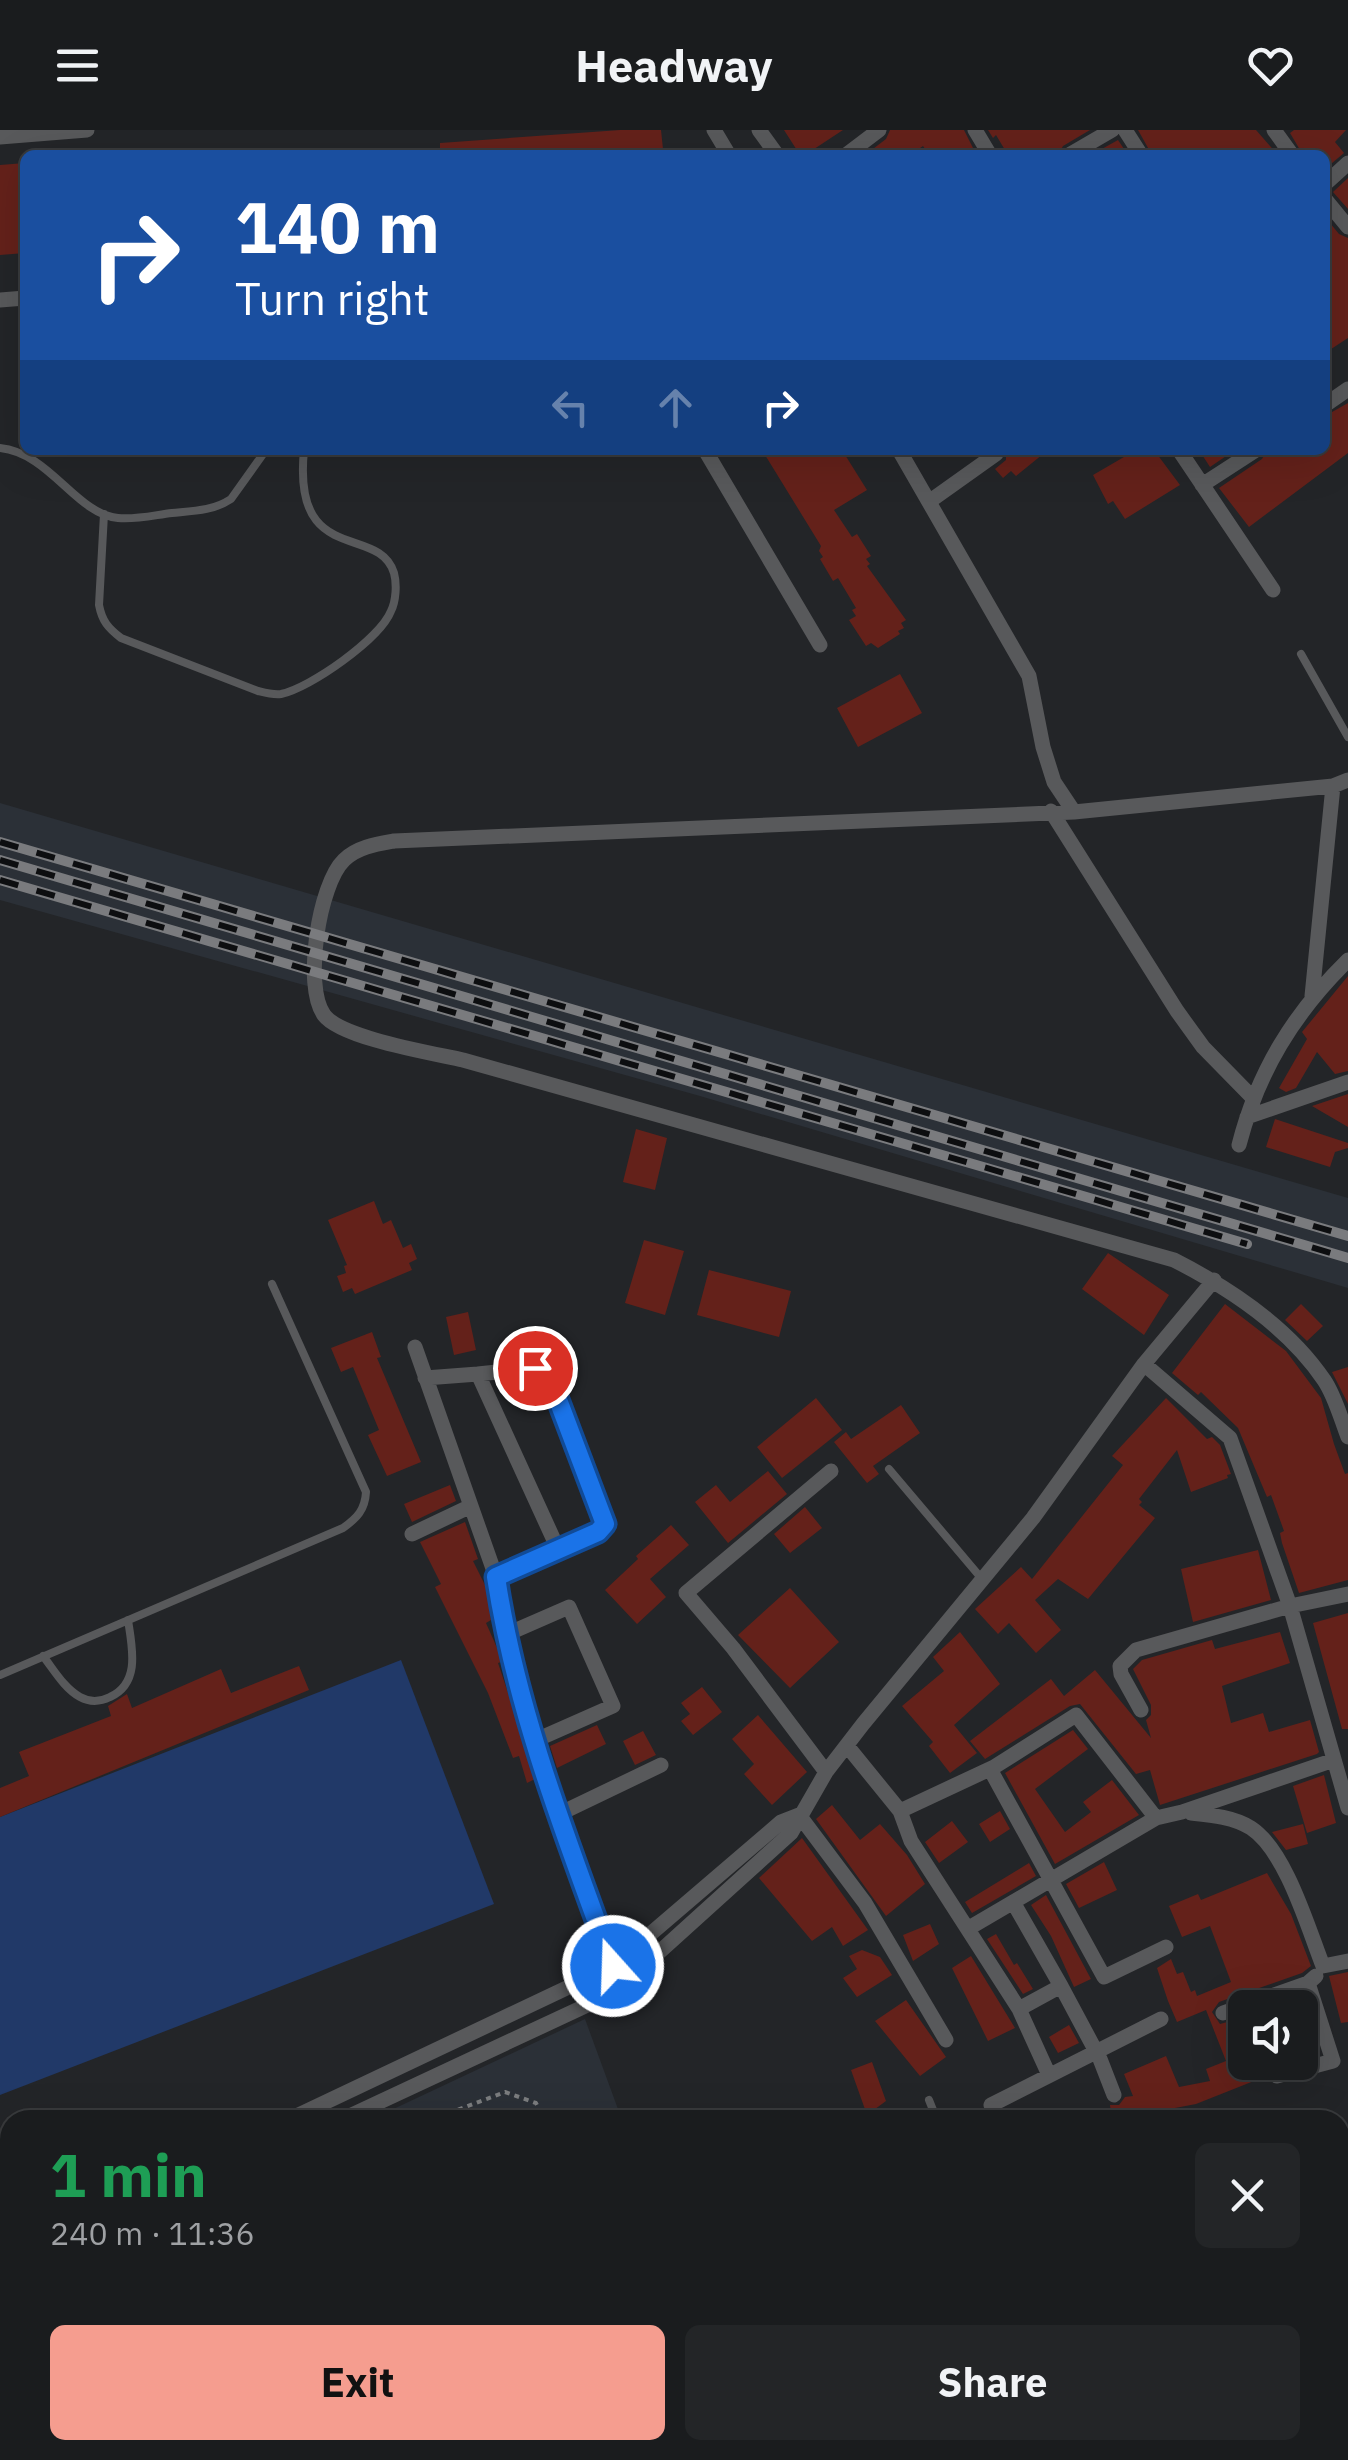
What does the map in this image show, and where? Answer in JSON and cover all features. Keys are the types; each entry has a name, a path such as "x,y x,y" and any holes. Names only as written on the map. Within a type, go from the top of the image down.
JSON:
{"street":[{"path":"0,137 87,130"},
{"path":"853,150 879,130"},
{"path":"1078,150 1112,130"},
{"path":"1330,206 1348,227"},
{"path":"708,455 820,645"},
{"path":"902,455 1029,676 1054,782 1074,812"},
{"path":"930,500 995,455"},
{"path":"1182,455 1273,590"},
{"path":"1202,485 1248,455"},
{"path":"1312,996 1341,783 1074,812 394,841 366,847 344,859 329,883 314,953 316,1000 325,1017 344,1030 1174,1260 1214,1280 1281,1332 1325,1382 1348,1438"},
{"path":"1051,811 1177,1012 1203,1047 1252,1098"},
{"path":"1239,1145 1252,1098 1312,996 1348,960"},
{"path":"1246,1117 1348,1082"},
{"path":"362,2110 596,2001 791,1833 826,1772 1033,1518 1144,1364 1214,1280"},
{"path":"415,1348 496,1577 505,1635 536,1740 619,1985"},
{"path":"1144,1364 1230,1438 1290,1606 1348,1808"},
{"path":"426,1378 535,1368 549,1376 605,1524 602,1530 496,1577"},
{"path":"478,1374 558,1549"},
{"path":"826,1772 733,1648 686,1593 831,1471"},
{"path":"412,1534 471,1506"},
{"path":"1141,1710 1120,1666 1136,1650 1290,1606 1348,1594"},
{"path":"505,1635 570,1607 612,1706 536,1740"},
{"path":"900,1811 990,1770 1076,1715 1156,1818"},
{"path":"848,1747 900,1811 911,1841 1019,2008 1049,2075"},
{"path":"969,1928 1156,1818 1334,1760"},
{"path":"559,1814 661,1765"},
{"path":"990,1770 1104,1977 1166,1947"},
{"path":"1182,1812 1234,1820 1252,1828 1265,1840 1295,1896 1323,1966"},
{"path":"309,2110 613,1966 781,1822 799,1814"},
{"path":"799,1814 865,1903 946,2040"},
{"path":"1014,1902 1096,2052 1114,2094"},
{"path":"1289,1990 1308,1983 1323,1966 1348,1961"},
{"path":"1308,1983 1310,1990"},
{"path":"1019,2008 1061,1986"},
{"path":"1223,2013 1228,2012"},
{"path":"1318,2013 1334,2061 1318,2065"},
{"path":"990,2105 1160,2019"}],"lane":[{"path":"24,455 104,514 119,518 208,510 224,504 262,455"},
{"path":"104,514 98,605 108,628 121,638 276,695 299,688 364,644 392,611 396,585 392,568 384,558 369,548 335,538 314,518 304,498 304,455"},
{"path":"1301,654 1348,737"},
{"path":"0,1674 343,1528 357,1518 366,1503 366,1492 272,1284"},
{"path":"889,1469 982,1579"},
{"path":"43,1656 76,1696 91,1702 108,1698 122,1689 131,1675 134,1654 128,1620"},
{"path":"929,2100 932,2110"}],"path":[{"path":"457,2110 505,2092 536,2104 539,2110"}],"shaded area":[{"path":"0,803 1348,1198 1348,1288 700,1096 0,900"},
{"path":"401,1660 494,1904 0,2095 0,1817"},
{"path":"585,2019 618,2110 391,2110"}],"building":[{"path":"661,130 663,149 440,150 440,143"},
{"path":"784,130 843,130 813,150 797,150"},
{"path":"890,130 964,130 974,150 926,150 923,146 917,150 872,150 886,139"},
{"path":"988,130 1090,130 1061,150 1005,150 996,135 993,138"},
{"path":"1138,130 1256,130 1274,150 1149,150"},
{"path":"1346,130 1335,142 1344,153 1330,165 1330,150 1300,150 1290,133"},
{"path":"1118,140 1125,150 1100,150"},
{"path":"20,163 20,253 0,255 0,165"},
{"path":"1348,178 1348,209 1333,192"},
{"path":"1330,223 1348,238 1348,338 1330,350"},
{"path":"1348,403 1348,453 1249,527 1219,488 1264,455 1330,455 1330,413"},
{"path":"765,455 845,455 867,490 834,510 852,537 857,534 871,556 866,559 870,564 867,566 906,620 901,623 904,628 898,631 900,634 878,648 871,643 866,646 849,620 856,616 852,610 856,608 838,578 833,581 820,559 821,546"},
{"path":"1006,455 1042,455 1016,476 1011,471 1003,478 995,469 1006,460"},
{"path":"1127,455 1158,455 1180,485 1125,519 1113,501 1108,504 1093,475"},
{"path":"1202,455 1228,455 1210,467"},
{"path":"900,674 922,713 858,747 837,708"},
{"path":"1348,976 1348,1071 1335,1074 1317,1052 1296,1088 1286,1092 1279,1088 1307,1039 1302,1032"},
{"path":"1348,1094 1348,1127 1312,1106"},
{"path":"1275,1119 1348,1143 1348,1148 1335,1152 1330,1167 1266,1147"},
{"path":"636,1129 667,1138 655,1190 623,1182"},
{"path":"374,1201 383,1224 391,1220 403,1248 411,1244 417,1259 409,1263 412,1270 355,1294 352,1288 343,1292 337,1276 346,1273 347,1265 328,1220"},
{"path":"644,1240 684,1251 665,1315 625,1303"},
{"path":"1108,1253 1169,1295 1144,1335 1082,1289"},
{"path":"709,1270 791,1291 779,1337 697,1315"},
{"path":"1225,1304 1286,1351 1321,1398 1334,1444 1345,1474 1348,1473 1348,1580 1299,1593 1271,1495 1267,1497 1238,1428 1201,1392 1198,1395 1172,1373"},
{"path":"1301,1304 1323,1326 1307,1341 1285,1320"},
{"path":"468,1312 476,1350 454,1355 446,1317"},
{"path":"372,1332 381,1357 377,1358 421,1462 387,1476 368,1435 379,1430 353,1367 341,1372 331,1348"},
{"path":"1348,1367 1348,1404 1332,1372"},
{"path":"816,1398 842,1430 782,1478 757,1447"},
{"path":"1166,1398 1207,1439 1212,1437 1220,1445 1231,1474 1191,1492 1177,1450 1139,1499 1139,1505 1155,1518 1088,1599 1058,1579 1035,1600 1061,1630 1036,1653 1009,1623 998,1634 975,1609 1021,1567 1032,1579 1123,1465 1112,1456"},
{"path":"901,1405 920,1433 873,1466 879,1474 867,1483 834,1442 846,1432 851,1439"},
{"path":"768,1471 787,1494 728,1543 695,1502 716,1485 730,1502"},
{"path":"450,1485 456,1501 412,1522 404,1504"},
{"path":"805,1507 822,1528 790,1553 774,1534"},
{"path":"465,1522 478,1559 473,1561 486,1587 491,1620 486,1623 537,1778 527,1783 519,1756 513,1758 488,1693 435,1587 441,1584 420,1542"},
{"path":"671,1525 689,1545 650,1579 666,1597 637,1624 605,1590"},
{"path":"1258,1550 1271,1600 1193,1622 1181,1569"},
{"path":"790,1588 839,1642 790,1688 738,1635"},
{"path":"1348,1613 1348,1729 1342,1729 1313,1623"},
{"path":"960,1632 1000,1684 954,1725 977,1753 950,1773 929,1746 933,1742 902,1706 944,1671 933,1657"},
{"path":"1280,1632 1290,1663 1222,1686 1231,1723 1263,1713 1269,1732 1310,1720 1317,1754 1160,1805 1150,1770 1136,1774 1080,1704 1070,1706 985,1759 970,1741 1051,1679 1064,1696 1095,1670 1151,1738 1146,1720 1151,1715 1151,1705 1133,1669 1142,1660 1212,1640 1215,1649"},
{"path":"299,1666 309,1690 0,1817 0,1788 29,1776 19,1752 111,1716 108,1706 127,1694 132,1708 221,1669 231,1693"},
{"path":"702,1687 722,1712 693,1735 681,1721 690,1714 681,1703"},
{"path":"758,1715 807,1772 772,1805 744,1774 754,1764 732,1739"},
{"path":"597,1725 606,1744 557,1768 550,1746"},
{"path":"1073,1730 1088,1749 1035,1789 1065,1832 1091,1812 1083,1802 1112,1780 1139,1815 1055,1864 1005,1773"},
{"path":"643,1731 656,1755 635,1765 623,1741"},
{"path":"1324,1775 1336,1823 1307,1833 1293,1786"},
{"path":"832,1805 860,1840 880,1824 925,1884 886,1916 816,1819"},
{"path":"1000,1811 1010,1829 990,1842 979,1824"},
{"path":"952,1821 968,1842 939,1863 925,1842"},
{"path":"1303,1824 1308,1844 1286,1850 1272,1832"},
{"path":"802,1838 868,1930 843,1946 832,1927 812,1941 759,1878"},
{"path":"1104,1862 1117,1890 1079,1908 1066,1884"},
{"path":"1029,1863 1036,1876 972,1913 965,1902"},
{"path":"1267,1873 1291,1914 1311,1966 1302,1973 1253,1990 1228,1990 1228,1999 1219,2002 1212,2012 1220,2024 1228,2022 1228,2080 1256,2080 1196,2104 1164,2110 1111,2110 1110,2105 1119,2105 1125,2097 1133,2096 1124,2074 1166,2056 1179,2087 1210,2081 1206,2069 1226,2061 1206,2010 1177,2022 1157,1968 1171,1959 1177,1974 1183,1972 1191,1992 1195,1990 1197,1996 1231,1982 1210,1926 1182,1937 1169,1906 1198,1894 1201,1900"},
{"path":"1046,1895 1091,1979 1074,1987 1051,1936 1031,1905"},
{"path":"930,1924 939,1944 913,1961 903,1935"},
{"path":"996,1934 1033,1989 1023,1994 987,1939"},
{"path":"862,1950 880,1957 892,1975 857,1997 843,1978 857,1969 849,1956"},
{"path":"971,1956 1015,2028 988,2041 952,1968"},
{"path":"1348,1972 1348,2022 1341,2023 1329,1976"},
{"path":"906,2000 946,2057 920,2076 875,2021"},
{"path":"1069,2025 1079,2043 1058,2053 1049,2037"},
{"path":"872,2062 886,2101 874,2110 865,2110 851,2070"}],"railway":[{"path":"0,842 1348,1236"},
{"path":"0,860 1348,1258"},
{"path":"0,880 1247,1244"}],"route":[{"path":"535,1368 549,1376 605,1524 598,1532 496,1577 505,1635 568,1843 613,1966"}]}
